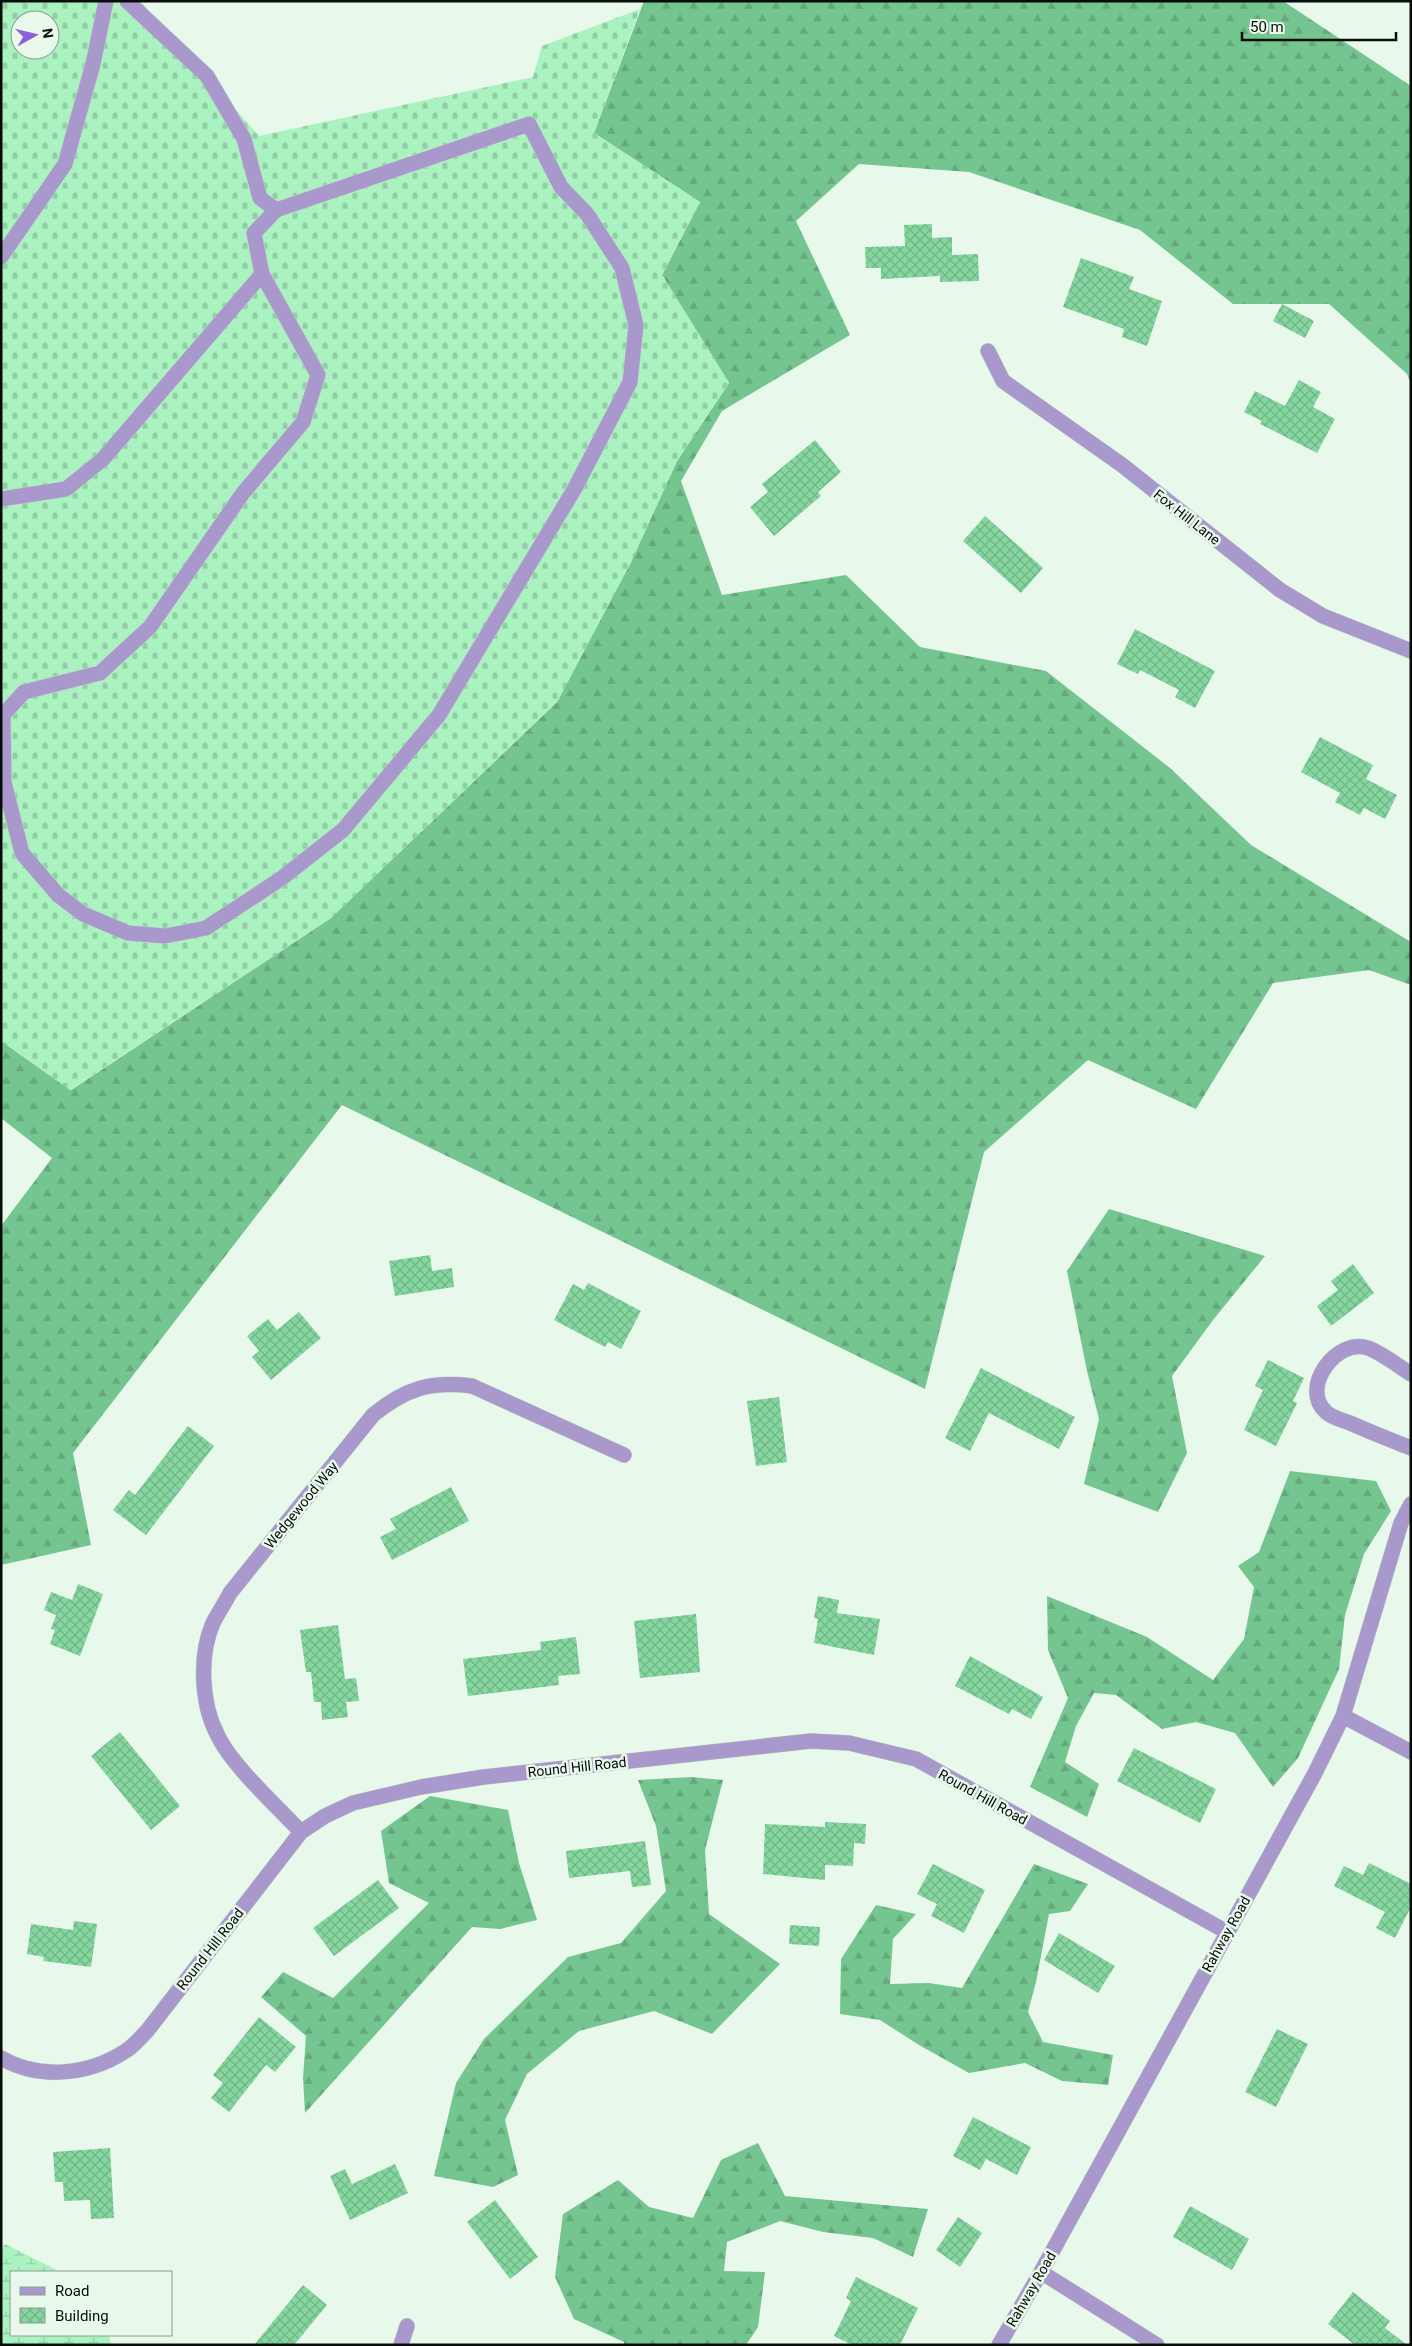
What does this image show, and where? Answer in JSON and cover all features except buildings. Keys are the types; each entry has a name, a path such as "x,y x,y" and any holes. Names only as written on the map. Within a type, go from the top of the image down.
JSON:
{"street":[{"path":"1,257 65,164 92,64 106,1"},
{"path":"127,1 207,76 244,139 260,198 276,210"},
{"path":"530,124 561,187 587,214 622,268 636,325 630,382 575,488 439,715 343,830 282,878 206,928 165,936 128,933 84,914 58,895 22,853 4,782 2,714 24,692 100,673 150,627 243,493 303,422 318,375 262,274 254,233 276,210 530,124"},
{"path":"1,499 66,490 103,459 262,274"},
{"name":"Fox Hill Lane","path":"988,351 1004,381 1122,465 1280,590 1323,616 1411,651"},
{"path":"1411,1374 1368,1348 1357,1347 1337,1354 1318,1378 1316,1388 1317,1399 1328,1414 1411,1448"},
{"name":"Wedgewood Way","path":"300,1832 234,1760 217,1734 208,1708 204,1677 206,1648 213,1623 230,1594 374,1415 390,1401 409,1391 429,1385 451,1384 472,1386 624,1455"},
{"name":"Rahway Road","path":"999,2345 1315,1773 1343,1716 1402,1523 1411,1504"},
{"path":"1343,1716 1411,1752"},
{"name":"Round Hill Road","path":"1,2058 31,2070 55,2072 80,2070 104,2063 126,2051 147,2031 300,1832 325,1816 354,1803 421,1787 484,1777 812,1741 850,1743 916,1760 1227,1932"},
{"path":"1041,2272 1157,2345"},
{"path":"401,2345 407,2326"}],"green space":[{"path":"1,1 140,1 259,136 533,77 542,46 640,9 594,133 700,202 662,275 729,383 677,461 631,562 557,702 331,918 70,1090 1,1041"},
{"path":"644,1 1283,1 1411,86 1411,384 1407,374 1329,304 1233,304 1140,230 969,172 859,164 796,221 850,335 722,411 681,481 722,595 846,575 920,647 1046,671 1170,768 1251,845 1411,942 1411,985 1369,970 1273,983 1196,1109 1088,1060 984,1152 925,1389 342,1105 73,1453 91,1545 1,1565 1,1226 52,1158 1,1118 1,1041 71,1090 331,918 557,702 631,562 677,461 729,383 662,275 700,202 594,133"},
{"path":"1109,1209 1265,1256 1213,1320 1172,1376 1187,1453 1158,1512 1084,1484 1099,1419 1087,1371 1067,1271"},
{"path":"1290,1471 1376,1481 1391,1511 1364,1554 1345,1615 1339,1669 1298,1758 1273,1787 1235,1733 1196,1722 1162,1729 1116,1695 1094,1693 1076,1726 1065,1762 1099,1784 1087,1817 1030,1787 1068,1698 1048,1650 1047,1596 1147,1637 1213,1680 1244,1639 1254,1587 1238,1566 1259,1552"},
{"path":"691,1777 723,1780 705,1850 709,1914 780,1964 712,2034 654,2011 579,2031 527,2074 505,2120 518,2175 493,2187 434,2176 456,2083 484,2039 568,1957 621,1943 666,1891 656,1826 638,1780"},
{"path":"430,1796 508,1810 519,1863 537,1920 500,1929 472,1927 305,2113 303,2078 306,2036 261,1997 283,1972 333,1998 429,1903 389,1883 381,1831"},
{"path":"1034,1864 1088,1884 1070,1911 1049,1914 1036,1982 1028,2012 1043,2042 1113,2055 1108,2085 1062,2081 1025,2063 969,2073 919,2045 880,2020 840,2014 841,1959 876,1905 916,1914 893,1939 890,1984 929,1983 962,1988"},
{"path":"758,2143 785,2196 928,2209 913,2257 873,2238 823,2232 780,2221 727,2242 724,2271 765,2272 758,2327 746,2345 624,2345 624,2342 574,2319 555,2277 563,2214 618,2180 649,2207 693,2218 721,2160"},
{"path":"5,2244 59,2271 10,2271 10,2336 109,2336 111,2345 1,2345 1,2249"}]}
